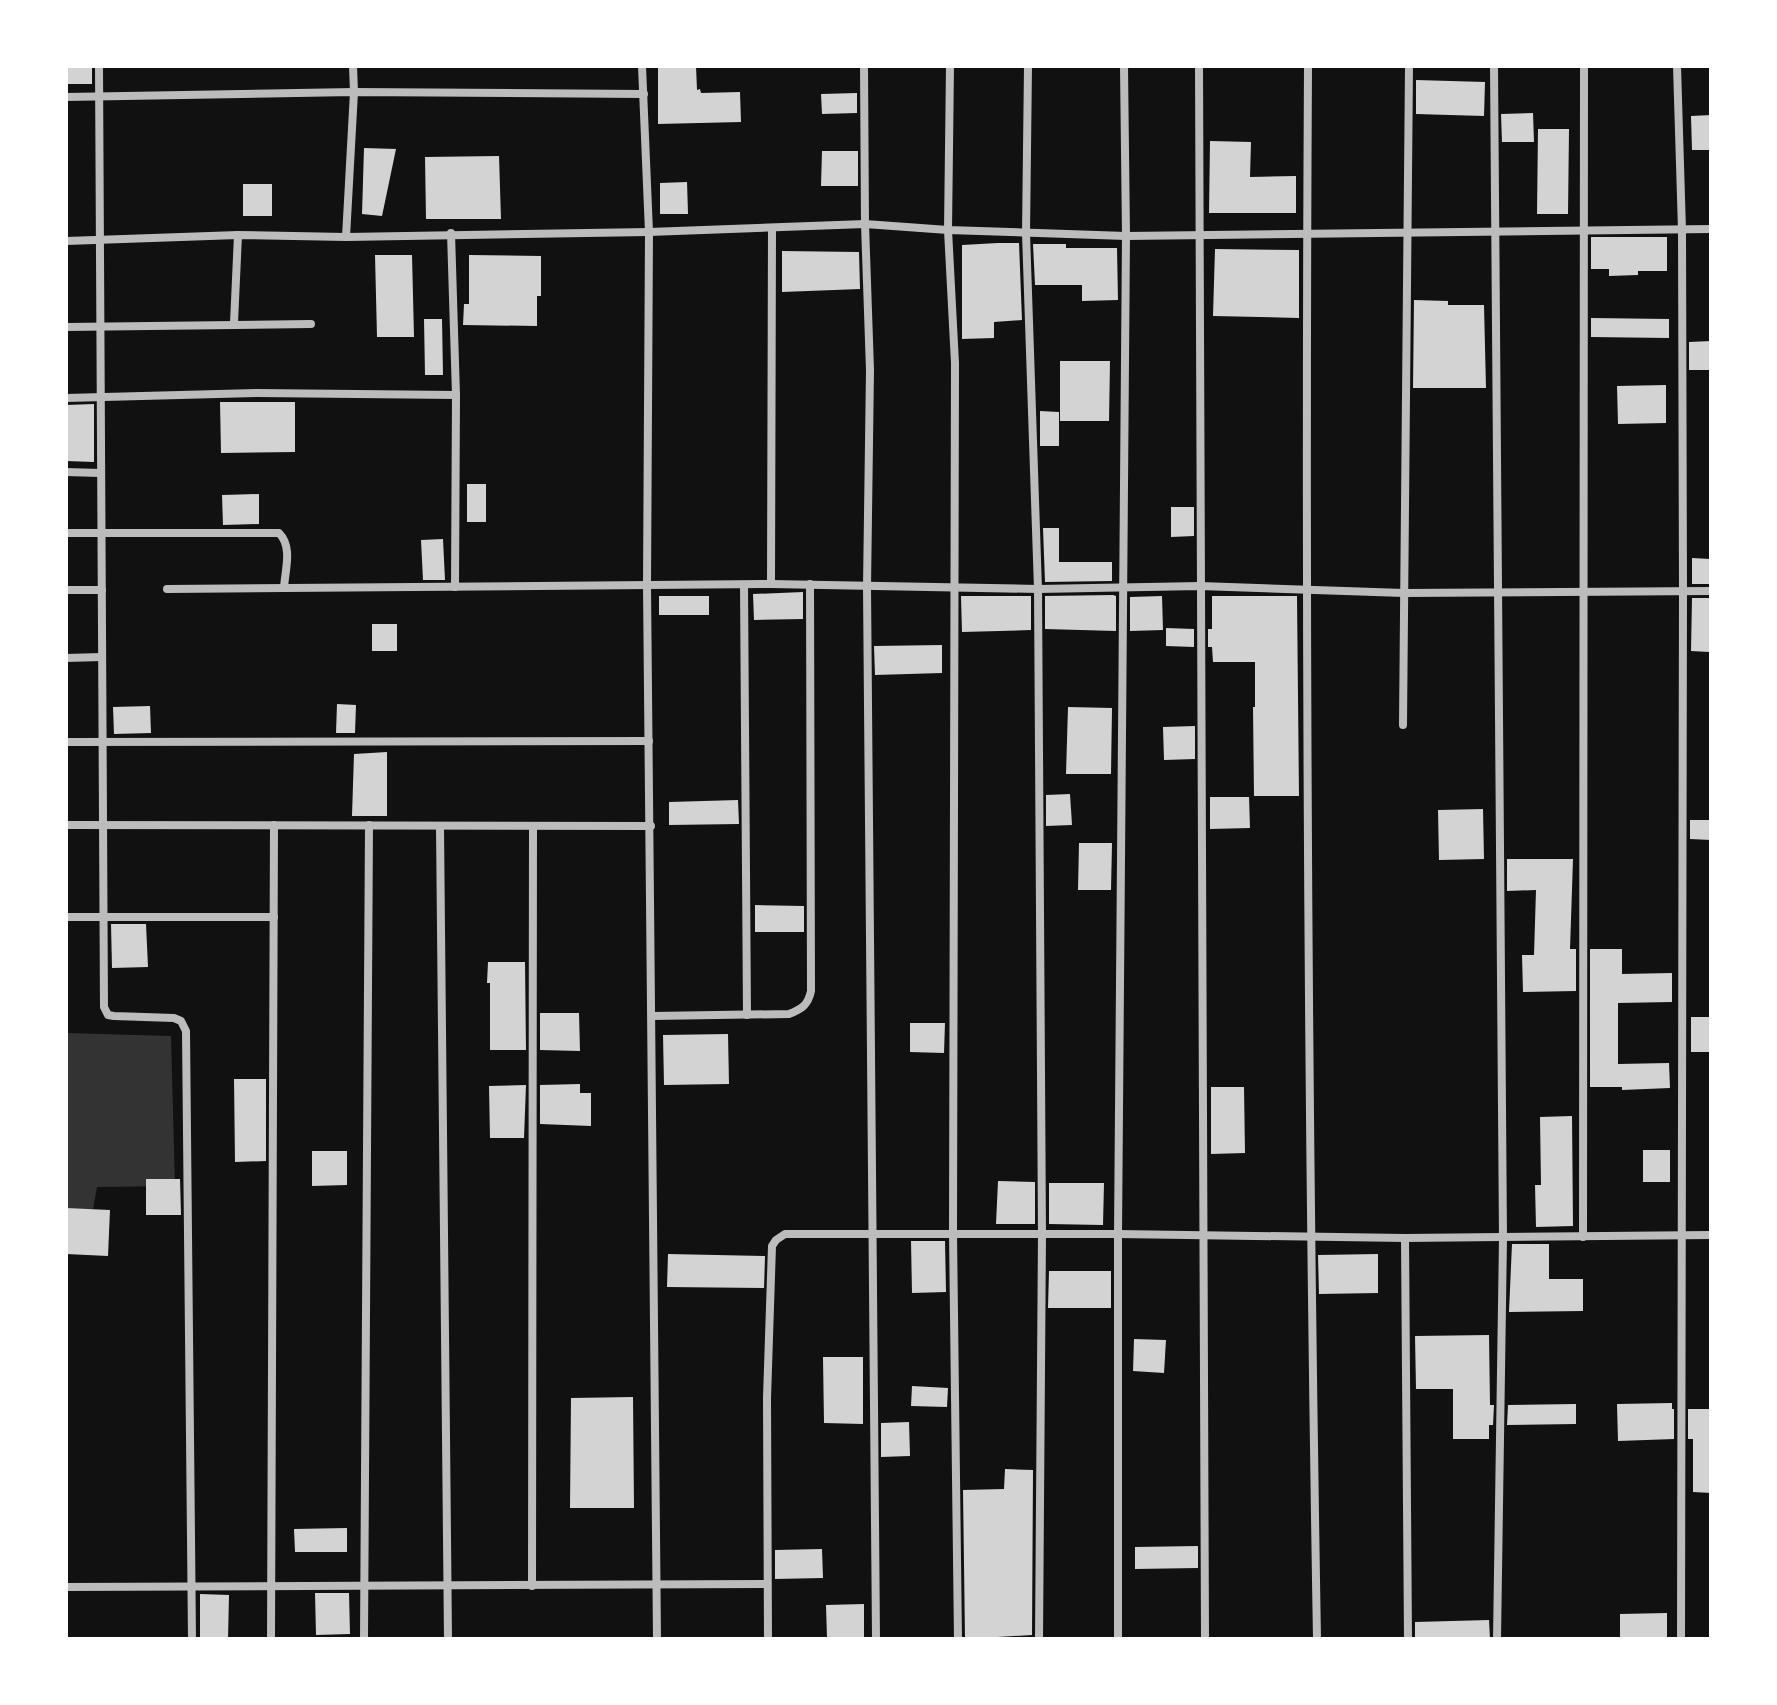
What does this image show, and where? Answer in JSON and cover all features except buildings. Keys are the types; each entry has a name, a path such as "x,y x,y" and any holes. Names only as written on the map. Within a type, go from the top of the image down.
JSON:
{"street":[{"path":"99,66 105,1012 114,1016 174,1018 181,1021 186,1031 192,1639"},
{"path":"346,237 353,66"},
{"path":"642,66 649,232 647,585 657,1639"},
{"path":"864,66 870,370 867,587 876,1639"},
{"path":"950,66 948,230 955,363 953,1233 958,1639"},
{"path":"1028,66 1026,233 1038,589 1042,1234 1039,1639"},
{"path":"1118,1639 1126,236 1124,66"},
{"path":"1199,66 1205,1639"},
{"path":"1308,66 1305,589 1310,1238 1317,1639"},
{"path":"1403,725 1409,66"},
{"path":"1494,66 1503,1238 1497,1639"},
{"path":"1583,1237 1581,592 1584,66"},
{"path":"1677,66 1682,230 1683,592 1681,1639"},
{"path":"66,97 354,92 644,94"},
{"path":"66,241 238,235 346,237 649,232 865,224 1126,236 1711,229"},
{"path":"771,584 772,229"},
{"path":"451,233 456,395 455,587"},
{"path":"234,323 238,235"},
{"path":"66,327 311,324"},
{"path":"66,398 257,393 456,395"},
{"path":"66,472 100,473"},
{"path":"66,533 279,533 288,548 284,588"},
{"path":"652,1016 789,1014 802,1010 809,1002 810,584"},
{"path":"167,589 810,584 1038,589 1200,586 1404,593 1711,591"},
{"path":"744,585 747,1015"},
{"path":"66,590 102,590"},
{"path":"66,658 102,657"},
{"path":"66,742 649,741"},
{"path":"66,825 651,826"},
{"path":"271,1639 274,825"},
{"path":"364,1639 369,825"},
{"path":"532,1586 533,826"},
{"path":"440,827 448,1639"},
{"path":"66,917 274,917"},
{"path":"768,1639 767,1398 772,1246 785,1234 1118,1234 1310,1238 1711,1235"},
{"path":"1405,1238 1408,1639"},
{"path":"66,1587 767,1584"}],"shaded area":[{"path":"66,1033 171,1036 175,1186 97,1187 93,1209 66,1211"}]}
